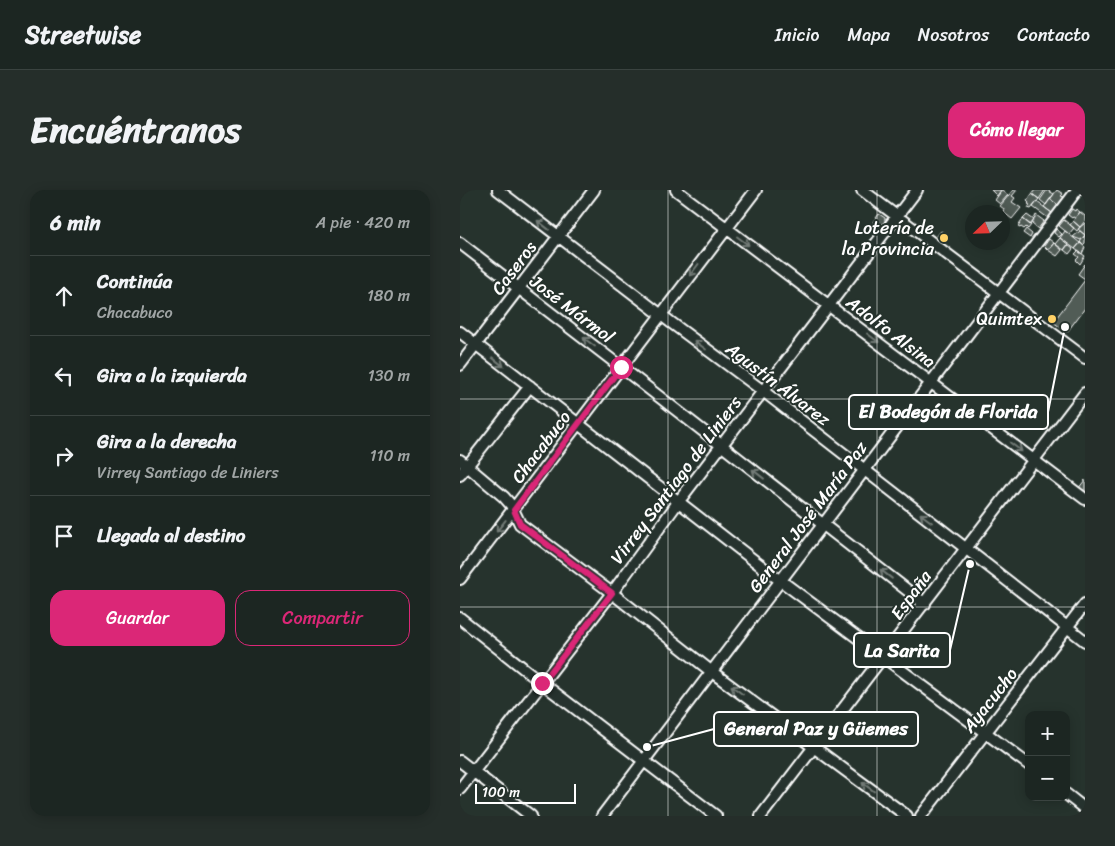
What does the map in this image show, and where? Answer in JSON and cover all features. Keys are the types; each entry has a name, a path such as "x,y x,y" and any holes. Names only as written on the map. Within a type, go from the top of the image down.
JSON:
{"street":[{"name":"Agustín Álvarez","path":"498,190 1085,640"},
{"name":"Caseros","path":"460,365 594,190"},
{"name":"Adolfo Alsina","path":"676,190 1085,499"},
{"name":"Chacabuco","path":"460,579 756,190"},
{"path":"862,190 1085,358"},
{"name":"Virrey Santiago de Liniers","path":"460,789 612,593 762,391 917,190"},
{"path":"1075,190 1085,199"},
{"name":"General José María Paz","path":"602,816 1075,190"},
{"name":"José Mármol","path":"460,243 925,604"},
{"path":"460,332 780,581 1025,762"},
{"path":"460,475 464,463 530,386"},
{"name":"España","path":"761,816 884,658 965,548 1085,393"},
{"path":"464,463 504,497 514,510 520,524 612,593 712,672 907,816"},
{"name":"Ayacucho","path":"921,816 1085,604"},
{"path":"460,618 643,762 716,816"},
{"path":"460,761 531,816"},
{"path":"1070,797 1085,809"}],"building":[{"path":"991,190 1001,190 997,196"},
{"path":"1002,190 1008,195 1000,204 995,200"},
{"path":"1013,190 1017,190 1012,196 1015,198 1012,202 1021,208 1012,219 1010,217 1010,205 1001,205"},
{"path":"1035,190 1045,190 1039,199 1032,194"},
{"path":"1047,190 1054,194 1046,205 1040,200"},
{"path":"1057,190 1064,197 1058,205 1050,199"},
{"path":"1032,194 1039,199 1031,209 1028,208 1030,205 1027,201"},
{"path":"1050,199 1058,205 1052,213 1044,207"},
{"path":"1037,202 1052,213 1048,218 1033,207"},
{"path":"1072,209 1080,212 1075,218 1068,215"},
{"path":"1080,212 1085,216 1085,221 1080,227 1073,221"},
{"path":"879,214 885,218 885,222 880,228 873,222"},
{"path":"1027,215 1034,220 1030,225 1023,219"},
{"path":"1036,215 1044,221 1038,229 1032,224"},
{"path":"1023,219 1031,225 1028,229 1026,227 1024,229 1018,227"},
{"path":"1064,220 1074,228 1069,234 1059,226"},
{"path":"1073,221 1080,227 1077,231 1070,225"},
{"path":"1085,223 1085,235 1078,229"},
{"path":"1026,229 1032,234 1030,238 1023,233"},
{"path":"1056,229 1062,234 1059,237 1054,233"},
{"path":"941,231 948,236 944,241 937,236"},
{"path":"1065,231 1080,243 1075,249 1060,238"},
{"path":"1080,231 1085,235 1081,240 1073,237"},
{"path":"1085,235 1085,243 1083,245 1080,242"},
{"path":"1060,238 1068,244 1064,250 1055,244"},
{"path":"1049,239 1054,243 1048,250 1044,246"},
{"path":"1054,243 1062,250 1057,256 1048,250"},
{"path":"1080,243 1085,247 1082,254 1075,249"},
{"path":"1068,245 1073,249 1069,254 1064,250"},
{"path":"1078,251 1085,256 1080,264 1076,260 1079,257 1075,254"},
{"path":"1085,264 1085,279 1078,274"},
{"path":"1085,280 1085,308 1067,332 1053,322"},
{"path":"1085,480 1085,494 1078,489"}],"place":[{"name":"Lotería de la Provincia","path":"944,238"},
{"name":"Quimtex","path":"1052,319"},
{"name":"El Bodegón de Florida","path":"1065,327"},
{"name":"La Sarita","path":"970,564"},
{"name":"General Paz y Güemes","path":"647,747"}],"route":[{"path":"542,683 612,593 520,524 515,517 514,510 621,367"}]}
